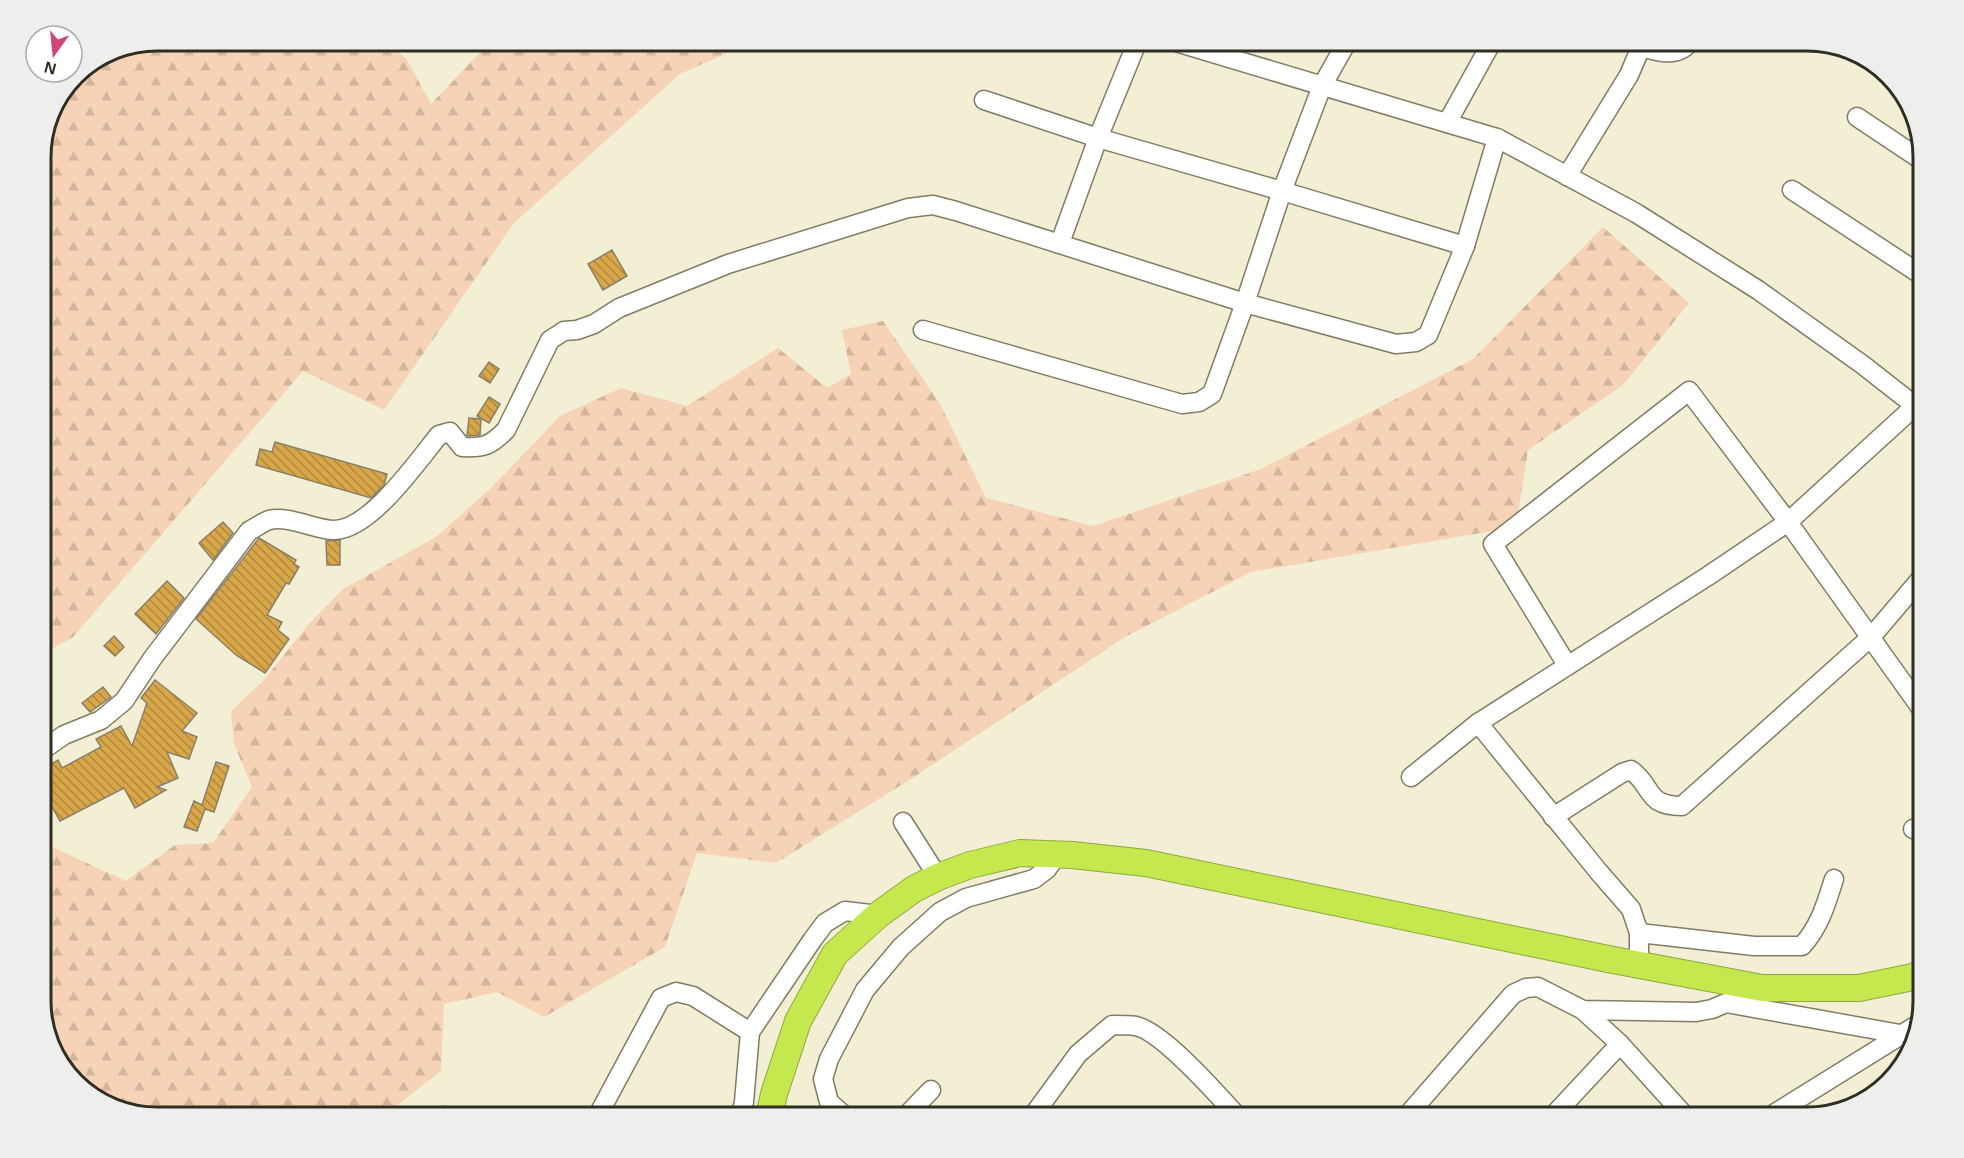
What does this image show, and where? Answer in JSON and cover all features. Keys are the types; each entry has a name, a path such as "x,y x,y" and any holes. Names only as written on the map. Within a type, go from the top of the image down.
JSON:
{"highway":[{"path":"771,1107 798,1022 835,954 878,915 914,890 938,877 970,865 1020,854 1146,863 1762,987 1859,988 1913,977"}],"street":[{"path":"1060,243 1098,138 1134,51"},
{"path":"1206,51 1497,138 1636,213 1758,291 1863,364 1913,404"},
{"path":"923,330 1182,404 1199,402 1212,394 1282,191 1322,86 1342,51"},
{"path":"1447,123 1487,51"},
{"path":"1567,176 1629,75 1632,51"},
{"path":"1658,51 1678,51"},
{"path":"984,100 1098,138 1465,246"},
{"path":"1857,117 1913,154"},
{"path":"51,744 64,735 101,720 124,701 152,659 249,531 270,520 300,522 334,530 356,523 388,497 439,435 450,432 462,447 483,448 496,440 506,430 550,340 564,331 577,330 594,324 619,308 728,264 908,208 933,206 1060,243 1245,303 1396,344 1416,342 1428,335 1465,246 1497,138"},
{"path":"1792,190 1913,269"},
{"path":"1567,665 1493,544 1689,391 1872,636 1913,696"},
{"path":"1411,777 1478,723 1788,522 1913,414"},
{"path":"1553,817 1631,770 1638,775 1655,800 1670,806 1682,806 1872,636 1913,588"},
{"path":"1478,723 1631,909 1639,933 1639,964"},
{"path":"903,822 938,877"},
{"path":"834,1107 829,1102 823,1079 829,1059 866,990 901,947 940,912 966,898 1034,879 1047,869 1057,855"},
{"path":"1639,933 1754,946 1802,946 1821,919 1834,879"},
{"path":"742,1107 750,1032 825,923 845,911 878,915"},
{"path":"1415,1107 1513,994 1526,988 1538,987 1583,1010 1620,1044 1676,1107"},
{"path":"603,1107 661,998 676,992 693,996 750,1032"},
{"path":"1583,1010 1696,1012 1726,1003 1900,1034"},
{"path":"1040,1107 1078,1054 1112,1025 1137,1026 1158,1037 1228,1107"},
{"path":"1786,1107 1909,1029"},
{"path":"1562,1107 1620,1044"},
{"path":"915,1107 931,1090"}],"green space":[{"path":"398,51 407,60 431,104 481,51 732,51 680,74 514,223 384,410 303,371 73,637 51,649 51,150 59,116 73,92 80,84 84,84 87,77 110,62 143,52"},
{"path":"1603,227 1689,303 1623,385 1528,450 1516,527 1251,572 1125,637 914,777 776,863 697,853 665,947 544,1017 497,992 444,1004 441,1071 395,1107 143,1106 116,1099 92,1085 73,1066 59,1042 51,1008 51,847 126,881 175,845 213,843 252,787 234,744 231,711 263,681 307,626 343,589 436,537 491,488 560,416 621,388 687,406 778,348 827,388 851,374 842,330 883,321 940,404 986,498 1093,526 1261,469 1473,359"}],"building":[{"path":"612,250 627,276 603,290 588,264"},
{"path":"489,362 499,369 490,383 479,376"},
{"path":"489,397 500,404 489,423 477,416"},
{"path":"469,418 481,419 480,435 467,436"},
{"path":"275,442 387,474 384,485 371,498 256,465 260,449 272,452"},
{"path":"223,522 233,533 213,560 199,543"},
{"path":"259,538 296,560 294,564 299,567 289,584 286,583 267,615 282,622 278,630 289,639 265,673 236,655 196,619"},
{"path":"340,540 340,565 327,565 326,541"},
{"path":"167,581 184,598 156,634 135,614"},
{"path":"114,636 124,647 115,656 104,646"},
{"path":"155,680 197,713 182,731 197,737 189,759 167,752 178,778 157,787 166,790 135,808 124,788 60,821 51,805 51,764 58,760 62,768 101,747 96,739 121,726 132,746 147,703 141,698"},
{"path":"103,687 111,697 90,712 82,703"},
{"path":"216,762 229,766 214,812 205,809 197,831 184,827 194,801 202,805"}]}
